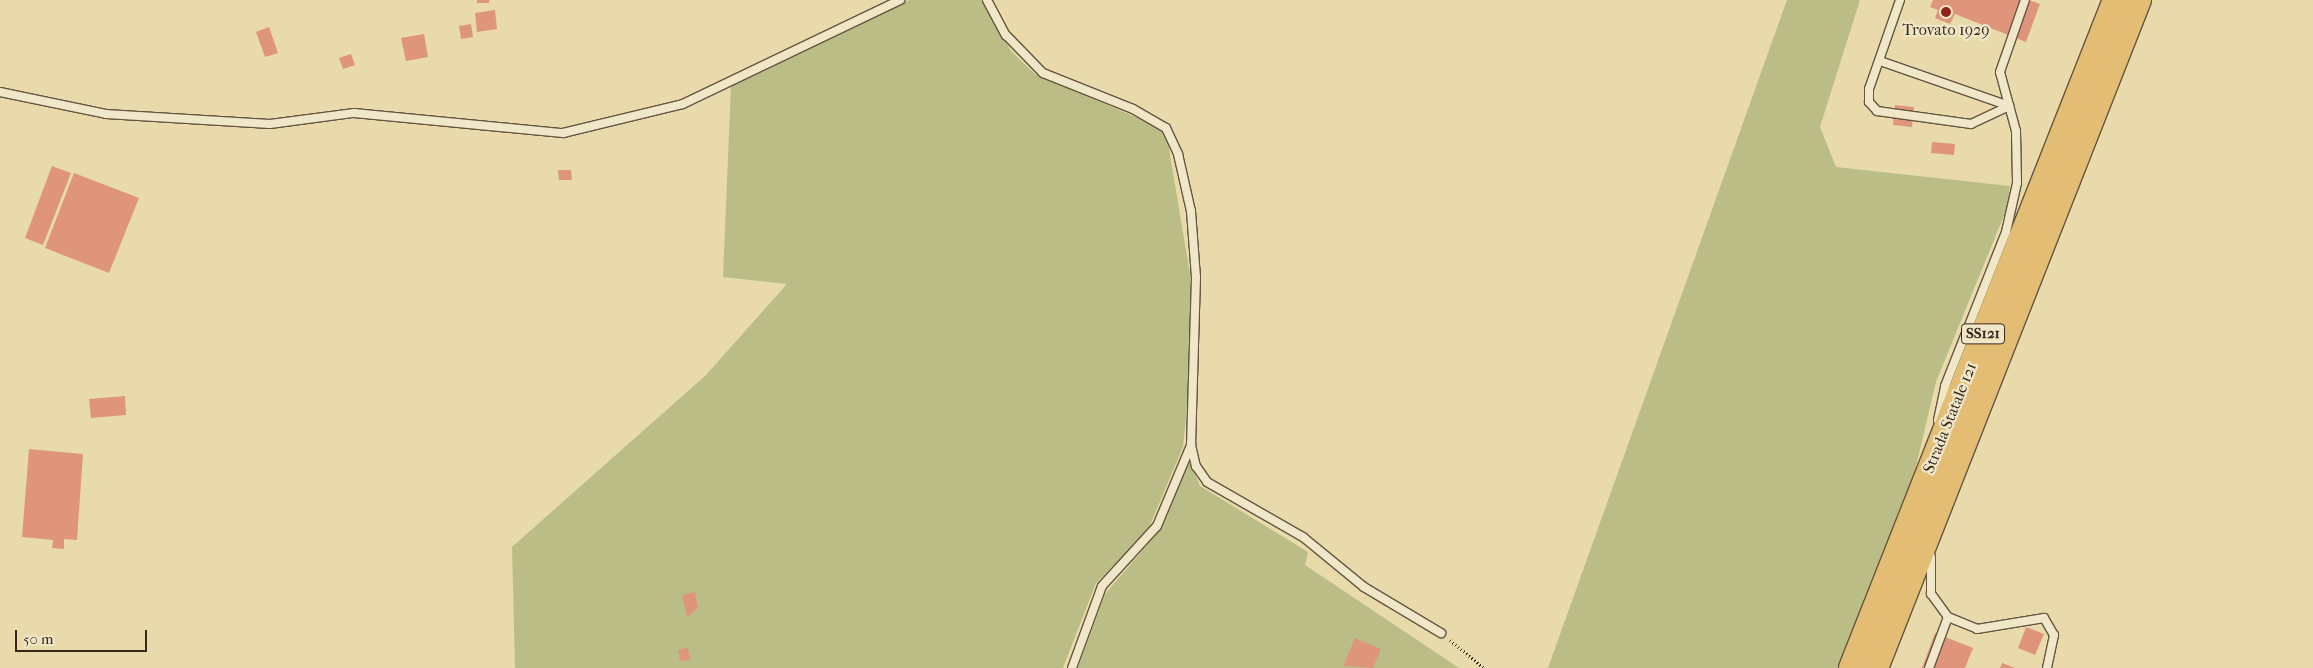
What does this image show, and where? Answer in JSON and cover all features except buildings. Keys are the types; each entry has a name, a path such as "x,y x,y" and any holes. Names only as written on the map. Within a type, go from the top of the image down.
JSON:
{"main road":[{"name":"Strada Statale 121","path":"1851,668 2115,0"},
{"name":"Strada Statale 121","path":"1876,668 2139,0"}],"lane":[{"path":"0,92 106,114 270,124 354,113 563,133 683,104 900,0"},
{"path":"987,0 1006,35 1043,74 1133,109 1166,128 1178,154 1192,221 1196,361 1191,445 1196,466 1207,482 1303,537 1364,587 1441,633"},
{"path":"1900,0 1880,62 1870,102 1887,115 1971,124 2009,106"},
{"path":"1923,486 1945,386 2006,232 2017,183 2016,131 2000,72 2025,0"},
{"path":"1880,62 2009,106"},
{"path":"1951,507 1999,382 2017,310"},
{"path":"1072,668 1102,586 1157,526 1191,445"},
{"path":"1937,543 1930,561 1931,594 1948,618 1977,629 2044,618 2054,635 2047,668"},
{"path":"1929,668 1948,618"}],"path":[{"path":"1441,633 1484,668"}],"green space":[{"path":"910,0 981,0 1011,51 1035,74 1145,121 1161,131 1168,143 1190,274 1192,359 1183,447 1148,530 1096,583 1063,668 515,668 512,547 706,375 787,284 723,277 731,85"},
{"path":"1787,0 1860,0 1820,127 1836,167 2010,186 2007,208 1936,382 1912,483 1838,668 1548,668"},
{"path":"1190,461 1200,486 1308,552 1305,565 1459,668 1078,668 1105,594 1162,528"}],"place":[{"name":"Trovato 1929","path":"1946,12"}]}
